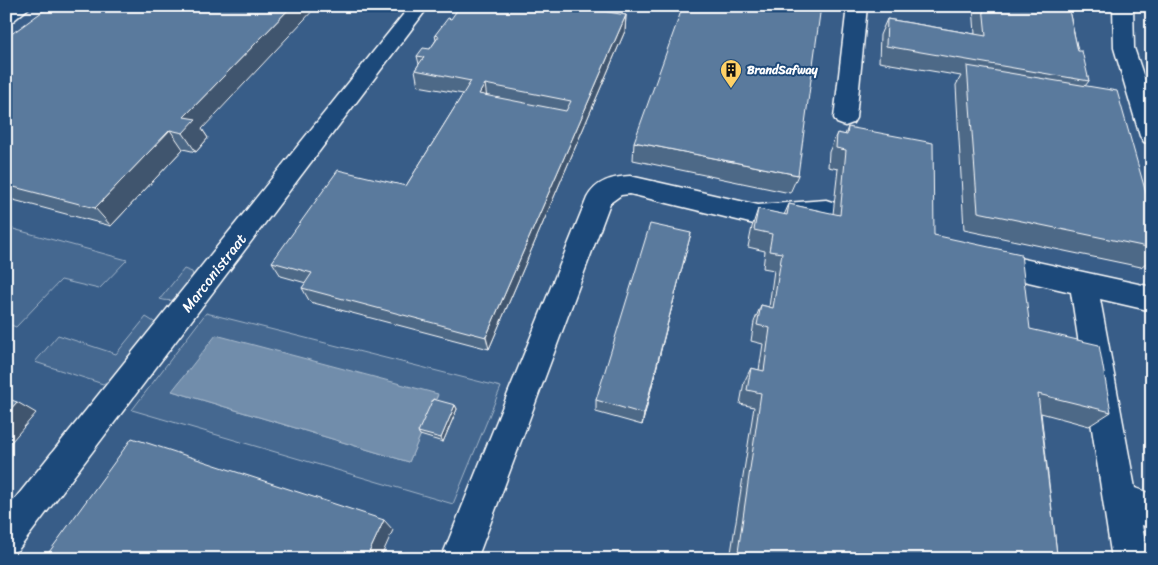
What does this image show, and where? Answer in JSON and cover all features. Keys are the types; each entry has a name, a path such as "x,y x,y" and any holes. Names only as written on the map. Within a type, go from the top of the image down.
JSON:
{"street":[{"path":"6,17 22,6"},
{"name":"Marconistraat","path":"6,538 420,6"},
{"path":"845,118 857,6"},
{"path":"1123,6 1124,48 1152,136"},
{"path":"459,559 599,198 615,186 630,185 758,215 826,210"},
{"path":"964,257 1152,299"},
{"path":"1084,284 1136,506 1130,559"}],"path":[{"path":"1150,9 1148,32 1152,54"}],"shaded area":[{"path":"6,6 1152,6 1152,559 6,559"},
{"path":"6,227 127,260 99,289 61,280 16,327 6,323"},
{"path":"184,269 192,272 194,279 187,288 176,299 160,299"},
{"path":"206,313 501,387 453,504 132,410","holes":["172,391 437,394 409,462"]},
{"path":"146,317 159,325 116,377 103,384 35,362 58,335 116,354"},
{"path":"216,335 438,394 409,462 172,391"}],"building":[{"path":"50,6 292,6 184,117 196,119 183,133 170,130 95,208 6,185 6,38"},
{"path":"460,6 573,6 626,15 486,337 302,288 312,273 272,262 338,170 406,186 471,81 415,70 424,57 417,56 423,48 430,49 439,36 435,35 448,18 451,19","holes":["485,84 571,101 566,111 479,94"]},
{"name":"BrandSafway","path":"683,6 821,6 798,175 634,142"},
{"path":"983,6 1068,6 1078,51 1082,51 1089,81 886,46 887,19 986,36"},
{"path":"967,66 1117,91 1152,214 1152,248 978,212"},
{"path":"848,127 933,143 934,235 1021,254 1030,329 1099,345 1111,412 1038,394 1057,554 1074,559 737,559 761,393 747,390 751,368 764,371 770,328 757,325 761,305 773,308 782,253 769,251 772,234 754,230 758,209 787,215 789,204 840,215 846,150 836,148 837,133 847,135"},
{"path":"650,224 691,233 644,414 596,400"},
{"path":"6,398 17,402 6,414"},
{"path":"433,399 455,405 441,438 418,432"},
{"path":"132,438 384,520 366,559 44,559"}],"place":[{"name":"BrandSafway","path":"731,89"}]}
